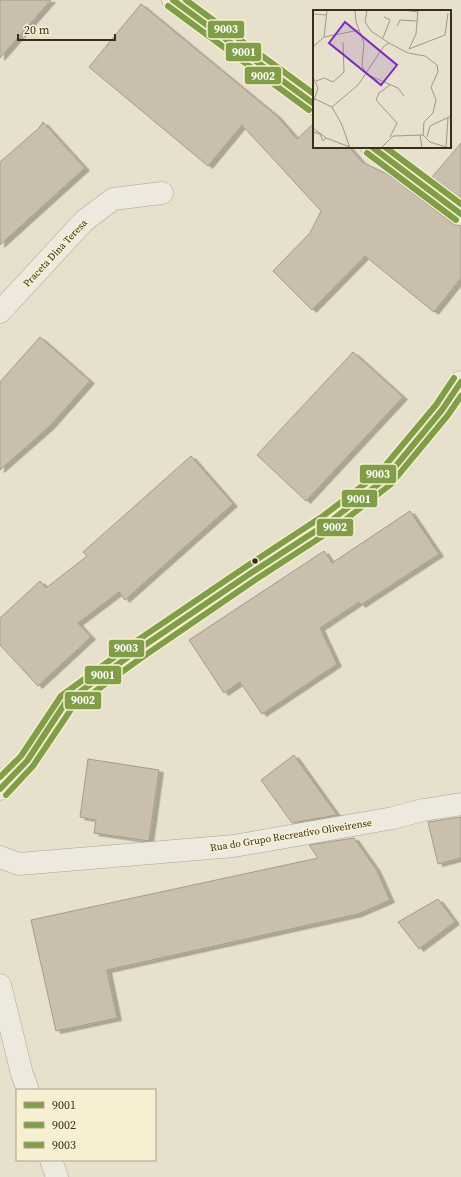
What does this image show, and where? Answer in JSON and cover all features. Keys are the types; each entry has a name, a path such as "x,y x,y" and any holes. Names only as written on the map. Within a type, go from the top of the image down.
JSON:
{"street":[{"path":"173,0 313,103"},
{"path":"373,148 461,214"},
{"name":"Praceta Dina Teresa","path":"0,312 84,221 113,199 162,193"},
{"path":"0,789 27,760 66,702 139,649 328,523 385,479 442,410 461,382"},
{"name":"Rua do Grupo Recreativo Oliveirense","path":"0,857 19,864 234,846 393,818 423,810 461,804"},
{"path":"0,985 22,1074 28,1089"},
{"path":"51,1161 56,1177"}],"building":[{"path":"0,0 51,0 0,58"},
{"path":"141,4 277,116 297,139 313,124 313,148 350,148 362,162 389,175 453,224 461,226 461,278 434,312 365,256 312,310 273,271 310,233 321,211 242,125 208,166 89,67"},
{"path":"43,122 85,168 0,245 0,162 39,128"},
{"path":"461,143 461,198 432,177"},
{"path":"40,337 90,381 50,426 0,470 0,382"},
{"path":"353,352 403,397 306,501 257,455"},
{"path":"191,456 233,504 125,600 119,592 78,623 91,637 38,686 0,645 0,618 40,581 46,588 87,556 83,552"},
{"path":"410,511 439,554 361,605 359,602 320,628 337,664 262,714 240,682 224,693 189,640 324,551 332,563"},
{"path":"294,755 337,815 292,823 261,780"},
{"path":"88,759 159,770 149,841 94,833 96,820 80,817"},
{"path":"461,817 461,858 438,864 428,822"},
{"path":"354,838 376,869 390,900 358,914 107,970 117,1018 56,1031 31,920 318,858 309,845"},
{"path":"438,899 455,922 419,949 398,922"}],"transit line":[{"name":"9001","path":"173,0 313,103"},
{"name":"9003","path":"186,0 313,93"},
{"name":"9002","path":"168,6 309,110"},
{"name":"9001","path":"373,148 461,214"},
{"name":"9003","path":"386,148 461,204"},
{"name":"9002","path":"367,153 456,220"},
{"name":"9003","path":"0,777 21,756 61,696 135,642 323,516 379,473 436,405 454,378"},
{"name":"9001","path":"0,789 27,761 66,702 139,649 328,523 385,479 442,410 461,382"},
{"name":"9002","path":"6,795 33,766 72,708 144,656 255,580 332,530 390,485 448,415 461,396"}]}
